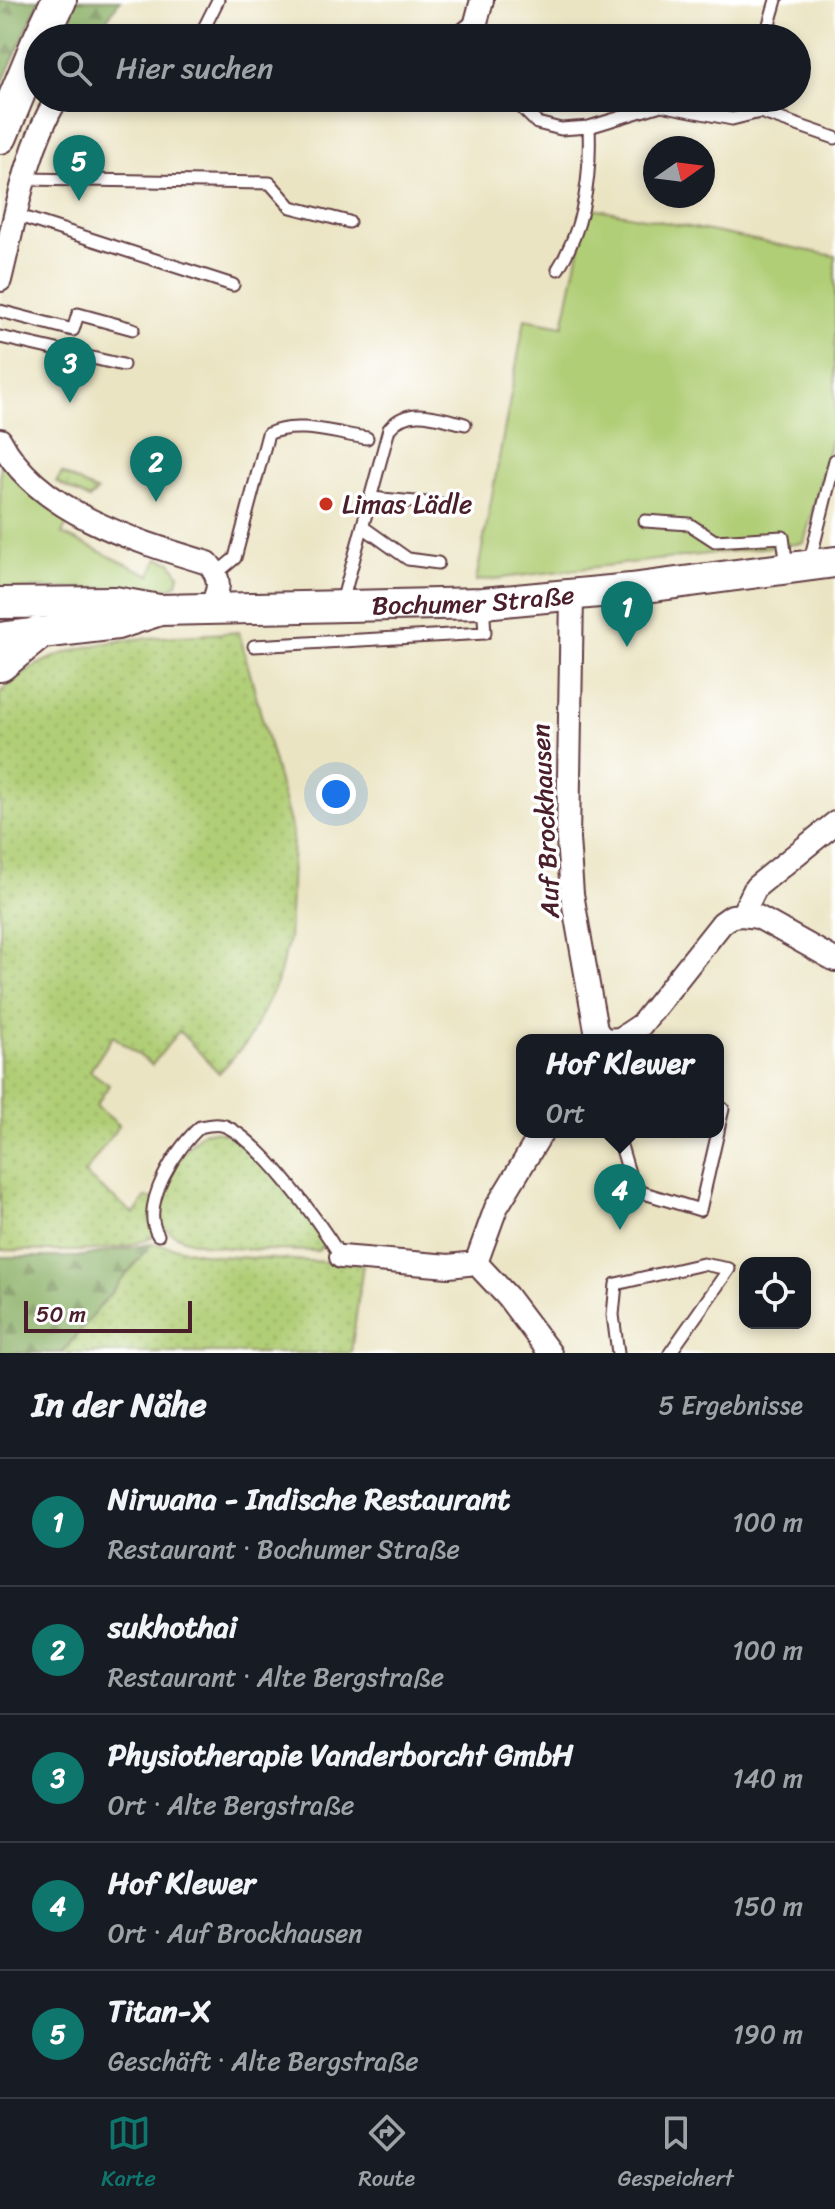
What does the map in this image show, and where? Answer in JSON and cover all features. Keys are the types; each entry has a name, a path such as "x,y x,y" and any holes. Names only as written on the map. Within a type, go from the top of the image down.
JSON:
{"main road":[{"path":"48,24 59,0"},
{"path":"0,136 24,78"},
{"name":"Bochumer Straße","path":"0,603 115,602 159,610 209,610 483,603 810,565"},
{"name":"Bochumer Straße","path":"0,638 117,624 159,610"},
{"path":"0,664 37,634"}],"street":[{"path":"476,24 482,0"},
{"path":"0,280 26,179 50,112"},
{"path":"0,440 23,474 51,496 125,533 208,563 217,573 219,589 209,610"},
{"name":"Auf Brockhausen","path":"572,595 568,839 581,948 599,1034"},
{"path":"742,915 756,887 835,823"},
{"path":"628,1034 641,1025 722,923 732,916 758,917 835,960"},
{"path":"476,1263 496,1208 538,1138"},
{"path":"341,1257 449,1266 476,1263"},
{"path":"476,1263 507,1296 550,1353"}],"lane":[{"path":"206,24 218,0"},
{"path":"769,24 776,0"},
{"path":"526,112 537,123 561,129 589,127 638,112"},
{"path":"697,112 732,119 760,112 835,138"},
{"path":"558,269 572,246 586,185 589,127"},
{"path":"26,179 270,183 291,207 349,222"},
{"path":"16,215 233,285"},
{"path":"0,311 73,330 78,314 133,329"},
{"path":"0,337 123,365"},
{"path":"340,606 389,429 398,418 410,414 465,424"},
{"path":"217,573 235,558 268,434 280,428 296,428 367,438"},
{"path":"810,565 835,461"},
{"path":"371,498 460,506"},
{"path":"645,521 689,524 715,541 783,537 810,565"},
{"path":"363,527 408,559 438,563"},
{"path":"254,646 485,633 483,603"},
{"path":"158,1235 153,1220 161,1180 190,1136 200,1127 223,1125 267,1162 296,1193 341,1257"},
{"path":"619,1138 634,1190 700,1210 716,1138"},
{"path":"618,1353 613,1315 616,1284 703,1264 729,1269 670,1353"}],"green space":[{"path":"0,0 40,0 29,24 24,24 24,35 0,88"},
{"path":"71,0 120,0 104,24 61,24"},
{"path":"588,207 835,256 835,425 804,543 476,581 525,319 563,326"},
{"path":"0,460 24,489 69,519 62,534 150,575 158,558 171,562 179,574 177,584 169,588 0,589"},
{"path":"62,473 97,492 89,499 56,482"},
{"path":"239,632 293,834 289,939 277,983 248,1041 219,1073 179,1031 152,1065 113,1036 90,1071 109,1085 96,1106 119,1125 84,1174 134,1214 146,1197 154,1199 156,1234 143,1241 104,1249 0,1250 0,694 23,674 49,659 79,649 144,638"},
{"path":"205,1131 231,1137 270,1174 320,1235 324,1245 318,1251 209,1245 170,1232 159,1221 163,1195 172,1171 186,1149"},
{"path":"151,1243 217,1256 363,1264 351,1353 62,1353"},
{"path":"151,1244 62,1353 0,1353 0,1257 77,1257"}],"place":[{"name":"Titan-X","path":"79,201"},
{"name":"Physiotherapie Vanderborcht GmbH","path":"70,403"},
{"name":"sukhothai","path":"156,502"},
{"name":"Limas Lädle","path":"326,504"},
{"name":"Nirwana - Indische Restaurant","path":"627,647"},
{"name":"Hof Klewer","path":"620,1230"}]}
